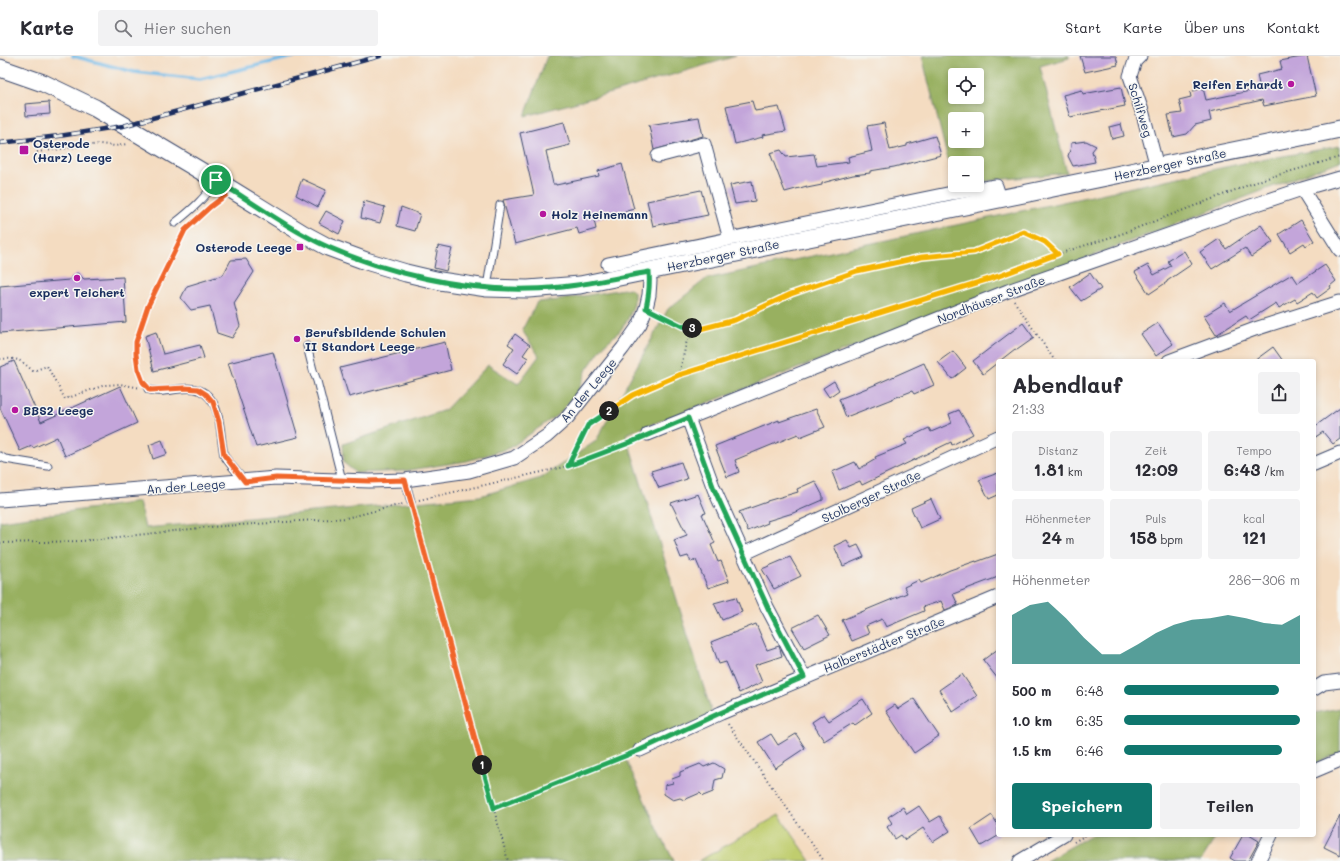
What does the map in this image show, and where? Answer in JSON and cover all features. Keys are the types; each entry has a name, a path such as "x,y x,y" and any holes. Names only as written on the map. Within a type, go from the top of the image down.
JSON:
{"street":[{"name":"Schilfweg","path":"1140,56 1135,61 1130,76 1143,114 1157,167"},
{"name":"Herzberger Straße","path":"0,68 43,83 95,108 302,233 328,247 366,261 406,273 440,281 487,288 528,289 580,285 1340,129"},
{"name":"Herzberger Straße","path":"658,156 704,144 730,239"},
{"name":"Nordhäuser Straße","path":"648,434 1008,291 1302,189 1340,178"},
{"name":"Herzberger Straße","path":"608,264 952,193 996,186 1000,198"},
{"path":"1302,189 1340,250"},
{"name":"An der Leege","path":"0,500 245,482 276,478 369,481 405,480 469,471 514,458 547,436 567,418 623,348 640,324 646,308 649,296 649,272"},
{"path":"1174,359 1255,329 1340,302"},
{"path":"688,418 714,489 743,554 768,608 804,677"},
{"name":"Stolberger Straße","path":"743,554 996,438"},
{"path":"1316,463 1340,453"},
{"name":"Halberstädter Straße","path":"640,750 720,713 804,677 996,598"},
{"path":"1316,688 1324,683 1340,681"},
{"path":"1316,770 1340,760"},
{"path":"1020,861 1061,837"},
{"path":"1258,861 1270,837"}],"lane":[{"path":"175,223 207,193 216,180"},
{"path":"487,288 500,205"},
{"path":"307,346 342,480"},
{"path":"148,389 153,391 185,388 198,389 206,394 213,402 219,422 224,455 245,482"},
{"path":"0,456 5,459 48,466"},
{"path":"405,480 411,502"}],"path":[{"path":"36,152 100,144 115,146 129,143"},
{"path":"568,466 588,425 633,395 679,375 999,276 1058,254 1124,234 1264,179 1340,157"},
{"path":"148,389 143,382 138,369 136,354 136,342 148,306 185,230 222,198"},
{"path":"646,308 682,326 700,329 735,320 791,294 857,271 922,257 974,252 1024,232 1045,242 1058,254"},
{"path":"1008,291 1054,359"},
{"path":"679,375 687,340 700,329"},
{"path":"0,359 14,358 20,360 33,371 47,366 65,399 105,385 120,384 148,389"},
{"path":"0,543 82,541 210,527 346,518 568,466 648,434"},
{"path":"411,502 508,861"},
{"path":"720,713 824,861"},
{"path":"494,808 640,750"}],"green space":[{"path":"547,56 736,56 611,93 525,116"},
{"path":"922,56 1069,56 1069,58 1040,66 1067,173 984,181 984,156 948,156 948,160"},
{"path":"1340,146 1340,161 626,434 712,714 625,758 674,861 0,861 0,521 139,502 145,528 480,496 541,478 596,441 668,309 706,279 1244,163"},
{"path":"630,288 634,292 634,304 628,319 620,331 604,345 587,369 578,391 560,413 510,448 467,461 403,471 356,473 344,463 343,444 445,410 488,365 518,384 539,356 522,330 537,302 559,300"},
{"path":"1340,708 1340,752 1316,763 1316,713"},
{"path":"779,815 811,861 699,861"},
{"path":"1088,837 1216,837 1201,861 1046,861"}],"building":[{"path":"1080,56 1116,56 1118,65 1085,72"},
{"path":"1307,56 1316,96 1264,106 1262,100 1209,112 1211,121 1195,125 1187,134 1173,137 1168,115 1182,113 1179,100 1191,97 1190,92 1203,88 1206,100 1260,89 1257,75 1282,69 1280,61"},
{"path":"1121,87 1125,106 1070,117 1063,95 1082,90 1083,94"},
{"path":"752,101 755,111 779,107 786,131 762,135 763,137 735,144 726,106"},
{"path":"49,102 50,114 26,116 25,104"},
{"path":"699,117 703,136 654,150 649,125"},
{"path":"564,122 570,145 546,151 553,184 556,185 599,176 598,171 622,164 634,209 594,220 596,229 579,234 577,228 515,244 503,200 534,195 520,133"},
{"path":"884,123 890,150 907,146 907,144 935,136 941,155 894,167 870,171 870,173 853,175 822,183 822,185 807,188 807,186 785,192 770,153 781,150 786,157 814,154 817,166 849,162 848,157 872,151 867,126"},
{"path":"1121,124 1124,136 1112,139 1109,127"},
{"path":"1086,141 1096,146 1092,151 1095,162 1073,166 1068,156 1071,143"},
{"path":"302,179 326,190 318,207 296,195"},
{"path":"752,181 755,201 735,204 730,185"},
{"path":"701,190 708,215 653,226 647,201"},
{"path":"364,201 385,207 380,223 361,218"},
{"path":"401,207 420,214 415,231 397,226"},
{"path":"326,211 345,221 339,234 319,223"},
{"path":"1301,220 1314,241 1306,246 1304,243 1290,252 1279,234"},
{"path":"1261,225 1273,242 1251,257 1245,248 1212,269 1200,252 1219,239 1226,249"},
{"path":"438,246 452,249 446,271 434,268"},
{"path":"1184,251 1192,264 1149,294 1135,272 1148,265 1154,275 1171,266 1168,261"},
{"path":"246,259 254,272 234,303 240,326 232,338 217,333 210,306 191,310 181,298 187,286 223,275 231,260"},
{"path":"1325,265 1336,281 1330,286 1331,288 1317,298 1313,292 1297,302 1295,299 1279,308 1276,303 1249,320 1246,316 1216,335 1204,316 1225,303 1230,311 1292,274 1298,283"},
{"path":"77,273 84,279 123,277 126,322 0,333 0,286 69,280"},
{"path":"1090,273 1101,289 1081,301 1070,287"},
{"path":"1023,323 1034,338 1017,350 1015,349 1002,359 996,359 996,364 983,374 973,361"},
{"path":"1158,323 1173,344 1156,356 1141,334"},
{"path":"156,332 163,354 200,345 204,358 154,371 145,336"},
{"path":"515,334 530,345 523,355 528,358 517,374 503,364 514,348 508,344"},
{"path":"445,342 451,370 349,397 340,368"},
{"path":"1273,347 1282,359 1257,359"},
{"path":"953,351 966,368 952,379 938,362"},
{"path":"273,352 298,437 256,447 228,363"},
{"path":"14,361 41,422 120,386 137,423 65,456 57,437 33,448 32,446 20,451 0,408 0,367"},
{"path":"924,363 934,385 914,394 912,391 846,417 839,399"},
{"path":"834,381 839,390 829,397 823,388"},
{"path":"1340,408 1340,439 1333,444 1323,432 1316,437 1316,426"},
{"path":"816,409 825,427 800,437 798,434 735,460 739,472 727,477 715,446 779,420 779,422"},
{"path":"959,410 973,434 952,445 951,442 862,485 860,481 839,490 832,472 855,462 859,469 876,459 875,457 907,444 904,440 929,428 931,432 952,423 949,414"},
{"path":"162,440 167,454 153,459 149,445"},
{"path":"681,462 687,479 659,488 651,471"},
{"path":"996,474 996,496 989,499 979,480"},
{"path":"815,481 823,496 823,500 793,513 767,521 768,523 748,531 739,512 767,501 798,492 797,489"},
{"path":"698,494 706,513 702,514 715,543 711,545 718,562 721,561 729,581 708,588 696,560 691,562 688,556 681,558 674,540 687,535 671,503"},
{"path":"931,499 940,519 920,528 911,508"},
{"path":"847,540 851,548 858,545 864,557 843,566 834,546"},
{"path":"996,555 996,578 953,594 958,605 945,610 941,601 923,607 924,611 886,627 882,619 866,626 869,634 852,641 842,620 907,593 904,587 919,580 921,583 950,570"},
{"path":"790,557 801,576 774,589 762,569"},
{"path":"736,597 742,612 722,620 714,603"},
{"path":"818,615 830,635 804,648 792,628"},
{"path":"756,624 767,650 779,646 782,656 755,665 762,682 739,693 726,662 719,664 711,642"},
{"path":"996,650 996,676 983,660"},
{"path":"962,674 977,696 953,712 939,690"},
{"path":"863,699 872,713 855,725 853,723 824,741 812,722 824,714 829,721"},
{"path":"914,699 939,736 914,753 886,711 895,705 898,709"},
{"path":"771,734 778,745 796,734 805,748 775,768 758,742"},
{"path":"714,763 724,769 722,778 715,780 713,792 703,796 700,793 684,800 680,798 673,800 664,794 665,785 673,783 672,779 680,776 680,772 700,764 704,767"},
{"path":"919,806 930,822 940,816 950,831 933,842 923,828 905,840 901,835 895,839 887,827 892,823 888,817 903,807 907,814"},
{"path":"992,815 996,822 996,837 981,846 971,829"},
{"path":"1340,816 1340,855 1324,847"},
{"path":"1242,837 1252,837 1259,841 1248,861 1235,861 1230,858"}],"waterway":[{"path":"73,56 134,72 200,79 297,56"}],"railway":[{"path":"0,143 123,126 380,56"}],"place":[{"name":"Reifen Erhardt","path":"1291,84"},
{"name":"Osterode (Harz) Leege","path":"24,150"},
{"name":"Holz Heinemann","path":"543,214"},
{"name":"Osterode Leege","path":"300,247"},
{"name":"expert Teichert","path":"77,278"},
{"name":"Berufsbildende Schulen II Standort Leege","path":"297,339"},
{"name":"BBS2 Leege","path":"15,410"}],"route":[{"path":"216,180 302,233 328,247 366,261 440,281 487,288 554,288 580,285 649,272 649,296 646,308 682,326 700,329 735,320 791,294 857,271 922,257 974,252 1024,232 1045,242 1058,254 999,276 679,375 633,395 588,425 568,466 629,443 688,418 714,489 768,608 804,677 720,713 640,750 494,808 405,480 369,481 276,478 245,482 224,455 219,422 213,402 206,394 198,389 185,388 153,391 148,389 143,382 138,369 136,342 148,306 185,230 210,207 226,195 212,187 216,180"}]}
